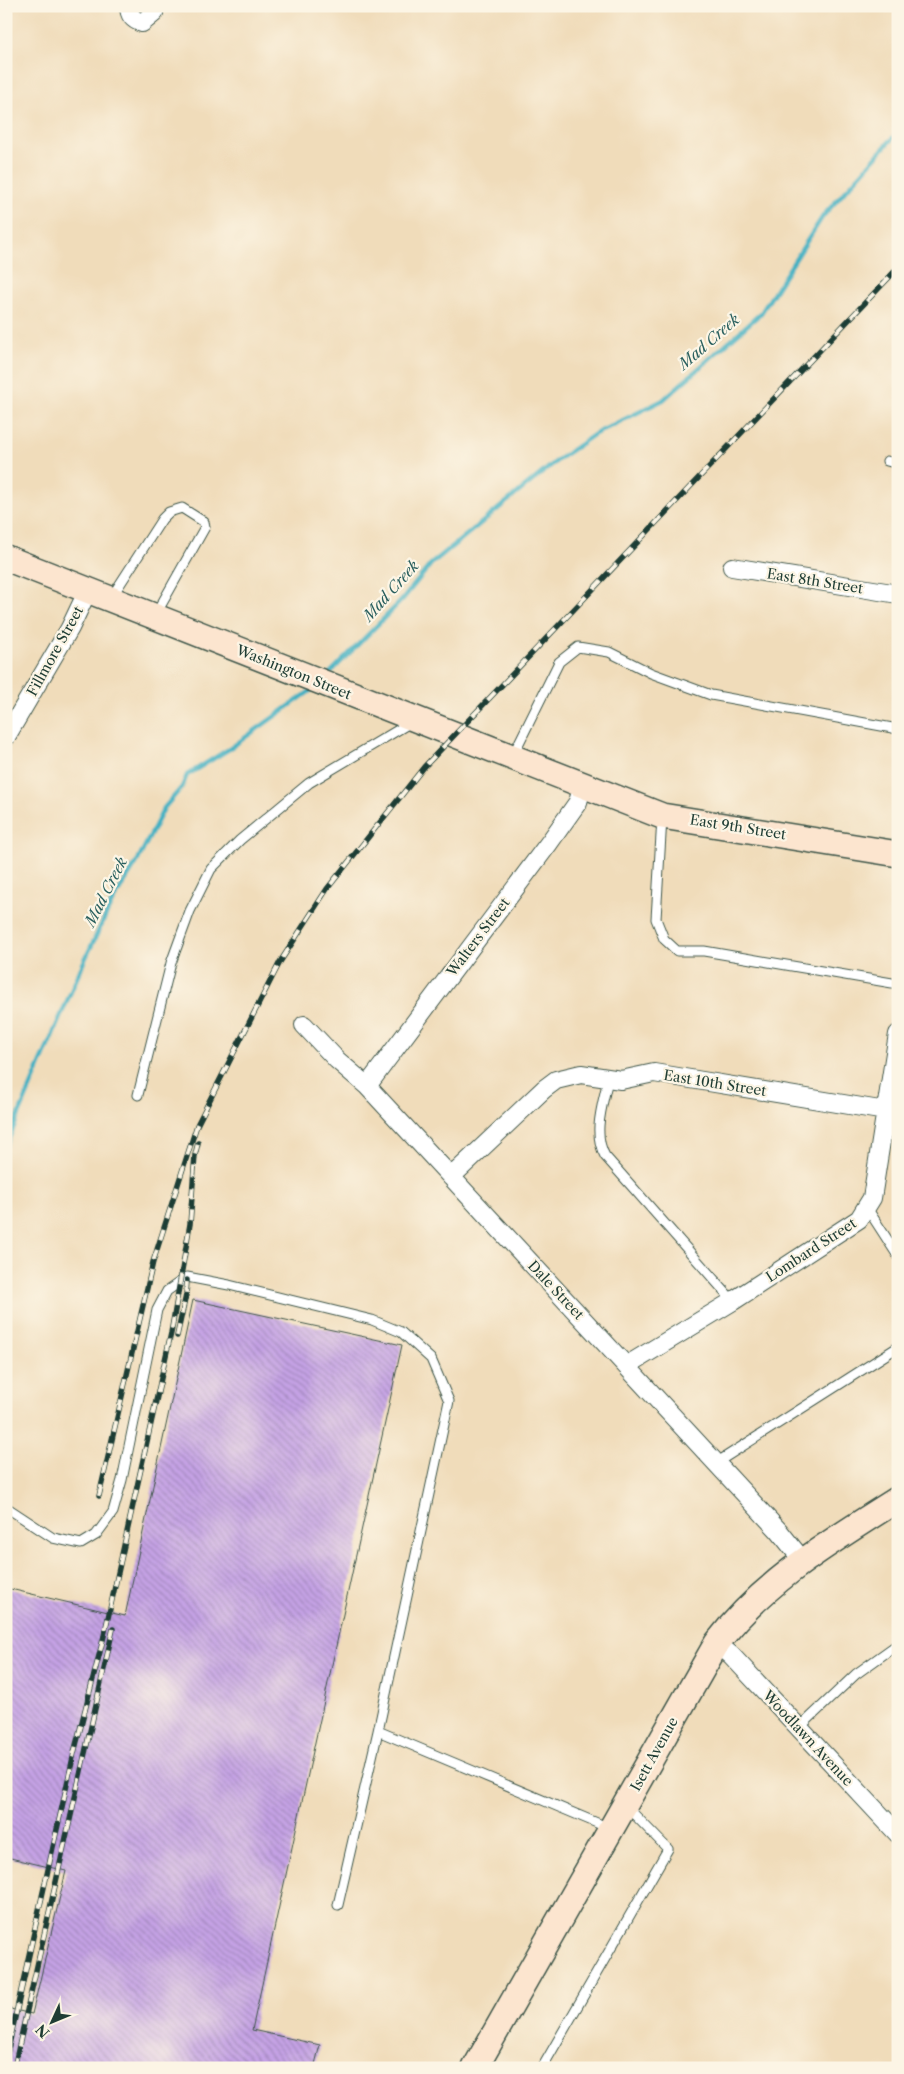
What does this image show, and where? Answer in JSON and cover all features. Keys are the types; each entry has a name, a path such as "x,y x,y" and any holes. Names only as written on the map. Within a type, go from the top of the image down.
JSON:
{"main road":[{"name":"Washington Street","path":"6,558 363,700 455,733 512,758 583,785"},
{"name":"East 9th Street","path":"583,785 662,816 898,854"},
{"name":"Isett Avenue","path":"475,2068 717,1643 736,1618 769,1586 803,1561 898,1499"}],"street":[{"path":"129,6 129,13 134,21 142,23 154,13 154,6"},
{"name":"East 8th Street","path":"732,567 898,594"},
{"name":"Fillmore Street","path":"6,738 70,628 99,594"},
{"name":"Walters Street","path":"367,1086 549,843 578,802 583,785"},
{"name":"Dale Street","path":"304,1025 337,1060 367,1086 779,1530 803,1561"},
{"name":"Lombard Street","path":"626,1366 733,1301 859,1219 872,1198 892,1112 898,1034"},
{"name":"East 10th Street","path":"451,1177 556,1080 580,1074 608,1079 635,1078 654,1072 892,1112"},
{"name":"Woodlawn Avenue","path":"717,1643 732,1656 898,1834"}],"lane":[{"path":"887,461 898,464"},
{"path":"99,594 162,519 169,512 182,508 204,522 205,527 155,617"},
{"path":"512,758 559,662 578,647 609,652 651,674 711,695 898,729"},
{"path":"138,1095 171,963 190,911 211,869 240,840 309,784 415,720"},
{"path":"662,816 656,919 664,939 677,951 704,951 898,984"},
{"path":"608,1079 599,1127 599,1146 604,1156 733,1301"},
{"path":"867,1208 898,1256"},
{"path":"6,1507 53,1538 81,1544 96,1535 113,1512 122,1480 157,1310 167,1291 187,1278 229,1285 372,1320 401,1332 431,1360 449,1401 378,1731 338,1904"},
{"path":"716,1463 898,1346"},
{"path":"799,1728 856,1674 897,1646"},
{"path":"378,1731 612,1829"},
{"path":"542,2068 668,1849 625,1805"}],"building":[{"path":"193,1300 402,1345 252,2030 320,2045 314,2068 6,2068 6,2008 32,2014 66,1871 6,1857 6,1588 125,1616"}],"waterway":[{"name":"Mad Creek","path":"328,675 402,600 431,564 559,459 595,434 663,400 761,313 823,216 898,132"},
{"name":"Mad Creek","path":"6,1145 81,968 112,902 137,862 164,808 182,787 187,775 229,749 313,689"}],"railway":[{"path":"99,1496 153,1262 197,1125 280,962 327,889 424,767 898,268"},
{"path":"6,2058 74,1753 104,1636 171,1333 190,1224 195,1155 198,1143"},
{"path":"177,1336 186,1295 187,1280"},
{"path":"14,2068 113,1629"}]}
